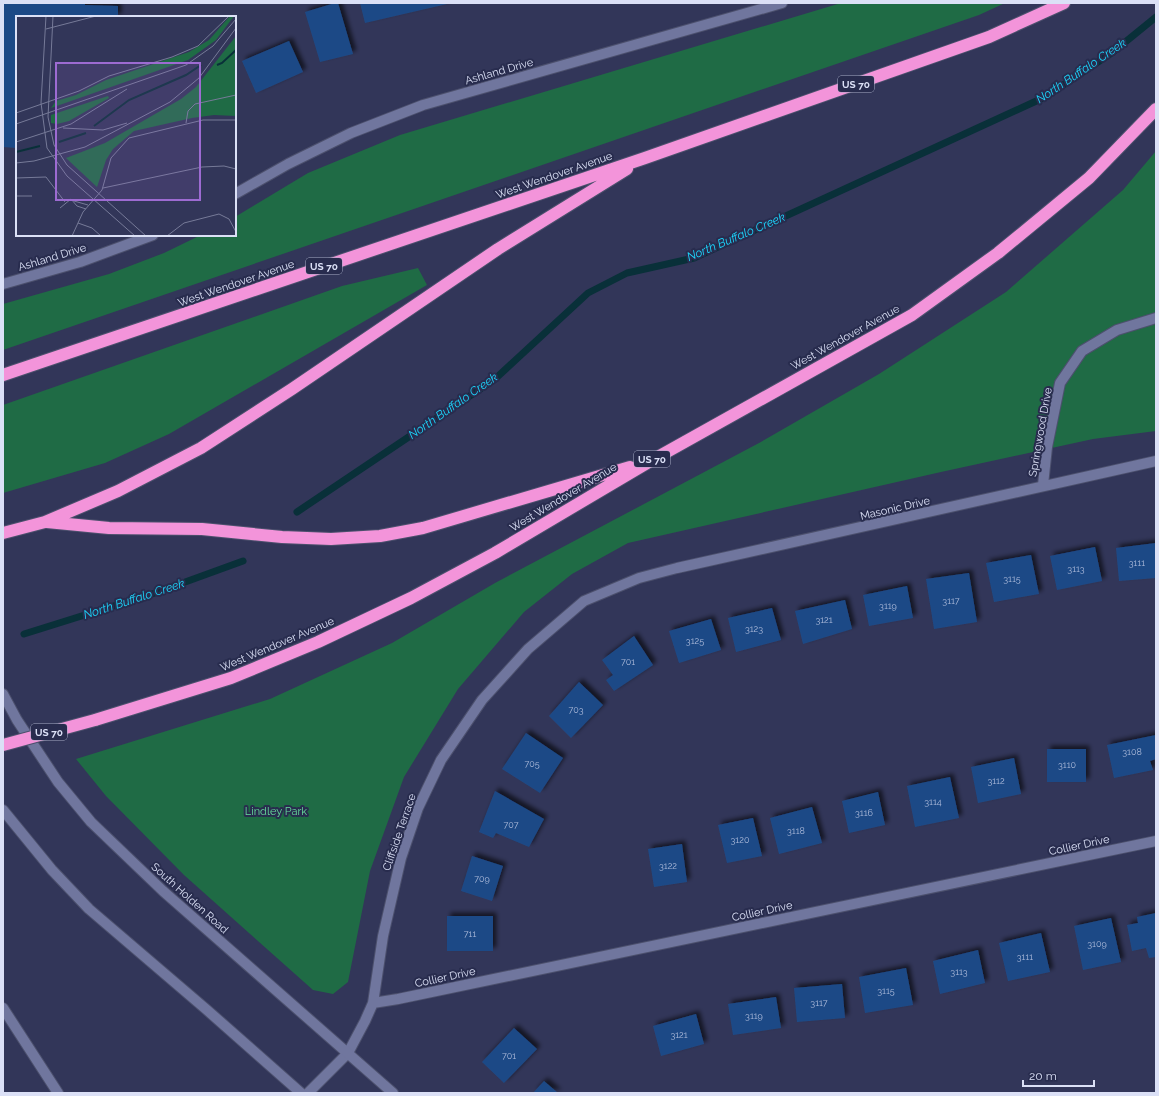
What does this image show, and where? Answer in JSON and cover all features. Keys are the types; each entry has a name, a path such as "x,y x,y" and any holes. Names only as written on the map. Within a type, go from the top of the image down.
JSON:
{"highway":[{"name":"West Wendover Avenue","path":"3,375 645,158 989,37 1064,3"},
{"name":"West Wendover Avenue","path":"3,745 95,720 231,678 318,642 412,598 495,554 647,463 912,315 998,253 1089,178 1156,108"},
{"path":"3,533 45,522 118,491 201,448 292,389 498,249 645,158"},
{"path":"45,522 109,528 202,529 282,537 331,539 380,536 423,528 647,463"}],"street":[{"name":"Ashland Drive","path":"236,193 288,164 351,133 423,105 782,3"},
{"name":"Ashland Drive","path":"3,284 80,262 150,236"},
{"name":"Springwood Drive","path":"1043,485 1047,446 1060,383 1082,351 1117,330 1156,318"},
{"name":"Masonic Drive","path":"639,578 1043,485 1156,461"},
{"name":"Cliffside Terrace","path":"308,1093 348,1053 373,1002 382,936 401,858 418,808 441,760 482,700 528,650 584,601 639,578"},
{"name":"South Holden Road","path":"3,694 17,720 58,782 91,822 163,891 393,1093"},
{"path":"3,810 52,870 89,909 202,1005 301,1093"},
{"name":"Collier Drive","path":"373,1002 406,998 1156,841"},
{"path":"3,1008 58,1093"}],"green space":[{"path":"841,3 1005,3 979,15 3,350 3,304 109,274 164,253 199,236 236,236 236,216 308,173 400,135"},
{"name":"Lindley Park","path":"1156,151 1156,431 1093,439 628,543 572,574 524,612 458,689 404,777 370,871 348,982 333,994 313,990 184,875 106,796 76,759 270,699 392,643 495,583 759,443 879,374 1006,292 1123,190"},
{"path":"418,268 427,285 169,434 105,463 3,493 3,405 342,286"}],"building":[{"path":"3,3 85,3 85,5 118,6 118,16 16,16 16,148 3,147"},
{"path":"338,3 353,54 320,62 305,12"},
{"path":"360,3 446,3 447,4 365,23"},
{"path":"289,41 303,72 256,93 242,61"},
{"path":"1156,543 1156,578 1119,581 1116,548"},
{"path":"1095,547 1102,581 1057,590 1050,556"},
{"path":"1031,555 1039,594 994,602 986,563"},
{"path":"969,573 977,622 934,629 926,579"},
{"path":"907,586 913,618 869,626 863,595"},
{"path":"845,600 852,629 803,644 795,611"},
{"path":"772,608 781,640 736,652 728,618"},
{"path":"711,619 721,650 679,663 669,631"},
{"path":"634,636 653,665 614,691 606,680 613,675 602,660"},
{"path":"579,682 603,705 571,738 549,716"},
{"path":"526,733 563,758 540,793 502,769"},
{"path":"1156,735 1156,759 1150,761 1153,770 1114,778 1107,745"},
{"path":"1047,749 1086,749 1086,782 1047,782"},
{"path":"1014,758 1021,794 978,803 971,767"},
{"path":"950,777 959,818 915,827 907,786"},
{"path":"495,791 544,819 529,847 496,833 493,838 479,832"},
{"path":"878,792 885,825 849,833 842,801"},
{"path":"812,807 822,843 779,854 770,818"},
{"path":"753,818 762,856 727,863 718,825"},
{"path":"682,844 687,882 654,887 648,849"},
{"path":"472,856 503,866 492,901 461,891"},
{"path":"1156,913 1156,957 1149,958 1146,948 1132,951 1127,925 1138,923 1137,917"},
{"path":"447,916 493,916 493,951 447,951"},
{"path":"1111,918 1121,962 1083,970 1074,926"},
{"path":"1041,933 1050,972 1008,981 999,943"},
{"path":"978,950 985,983 940,994 933,961"},
{"path":"906,968 913,1005 865,1013 859,977"},
{"path":"842,984 845,1018 797,1022 794,988"},
{"path":"776,997 781,1028 733,1035 728,1004"},
{"path":"696,1014 704,1044 661,1056 653,1026"},
{"path":"514,1028 537,1049 504,1083 482,1062"},
{"path":"544,1081 558,1093 533,1093"}],"waterway":[{"name":"North Buffalo Creek","path":"297,512 495,379 588,293 627,273 694,258 1045,97 1113,52 1156,17"},
{"name":"North Buffalo Creek","path":"24,634 155,593 243,561"}]}
